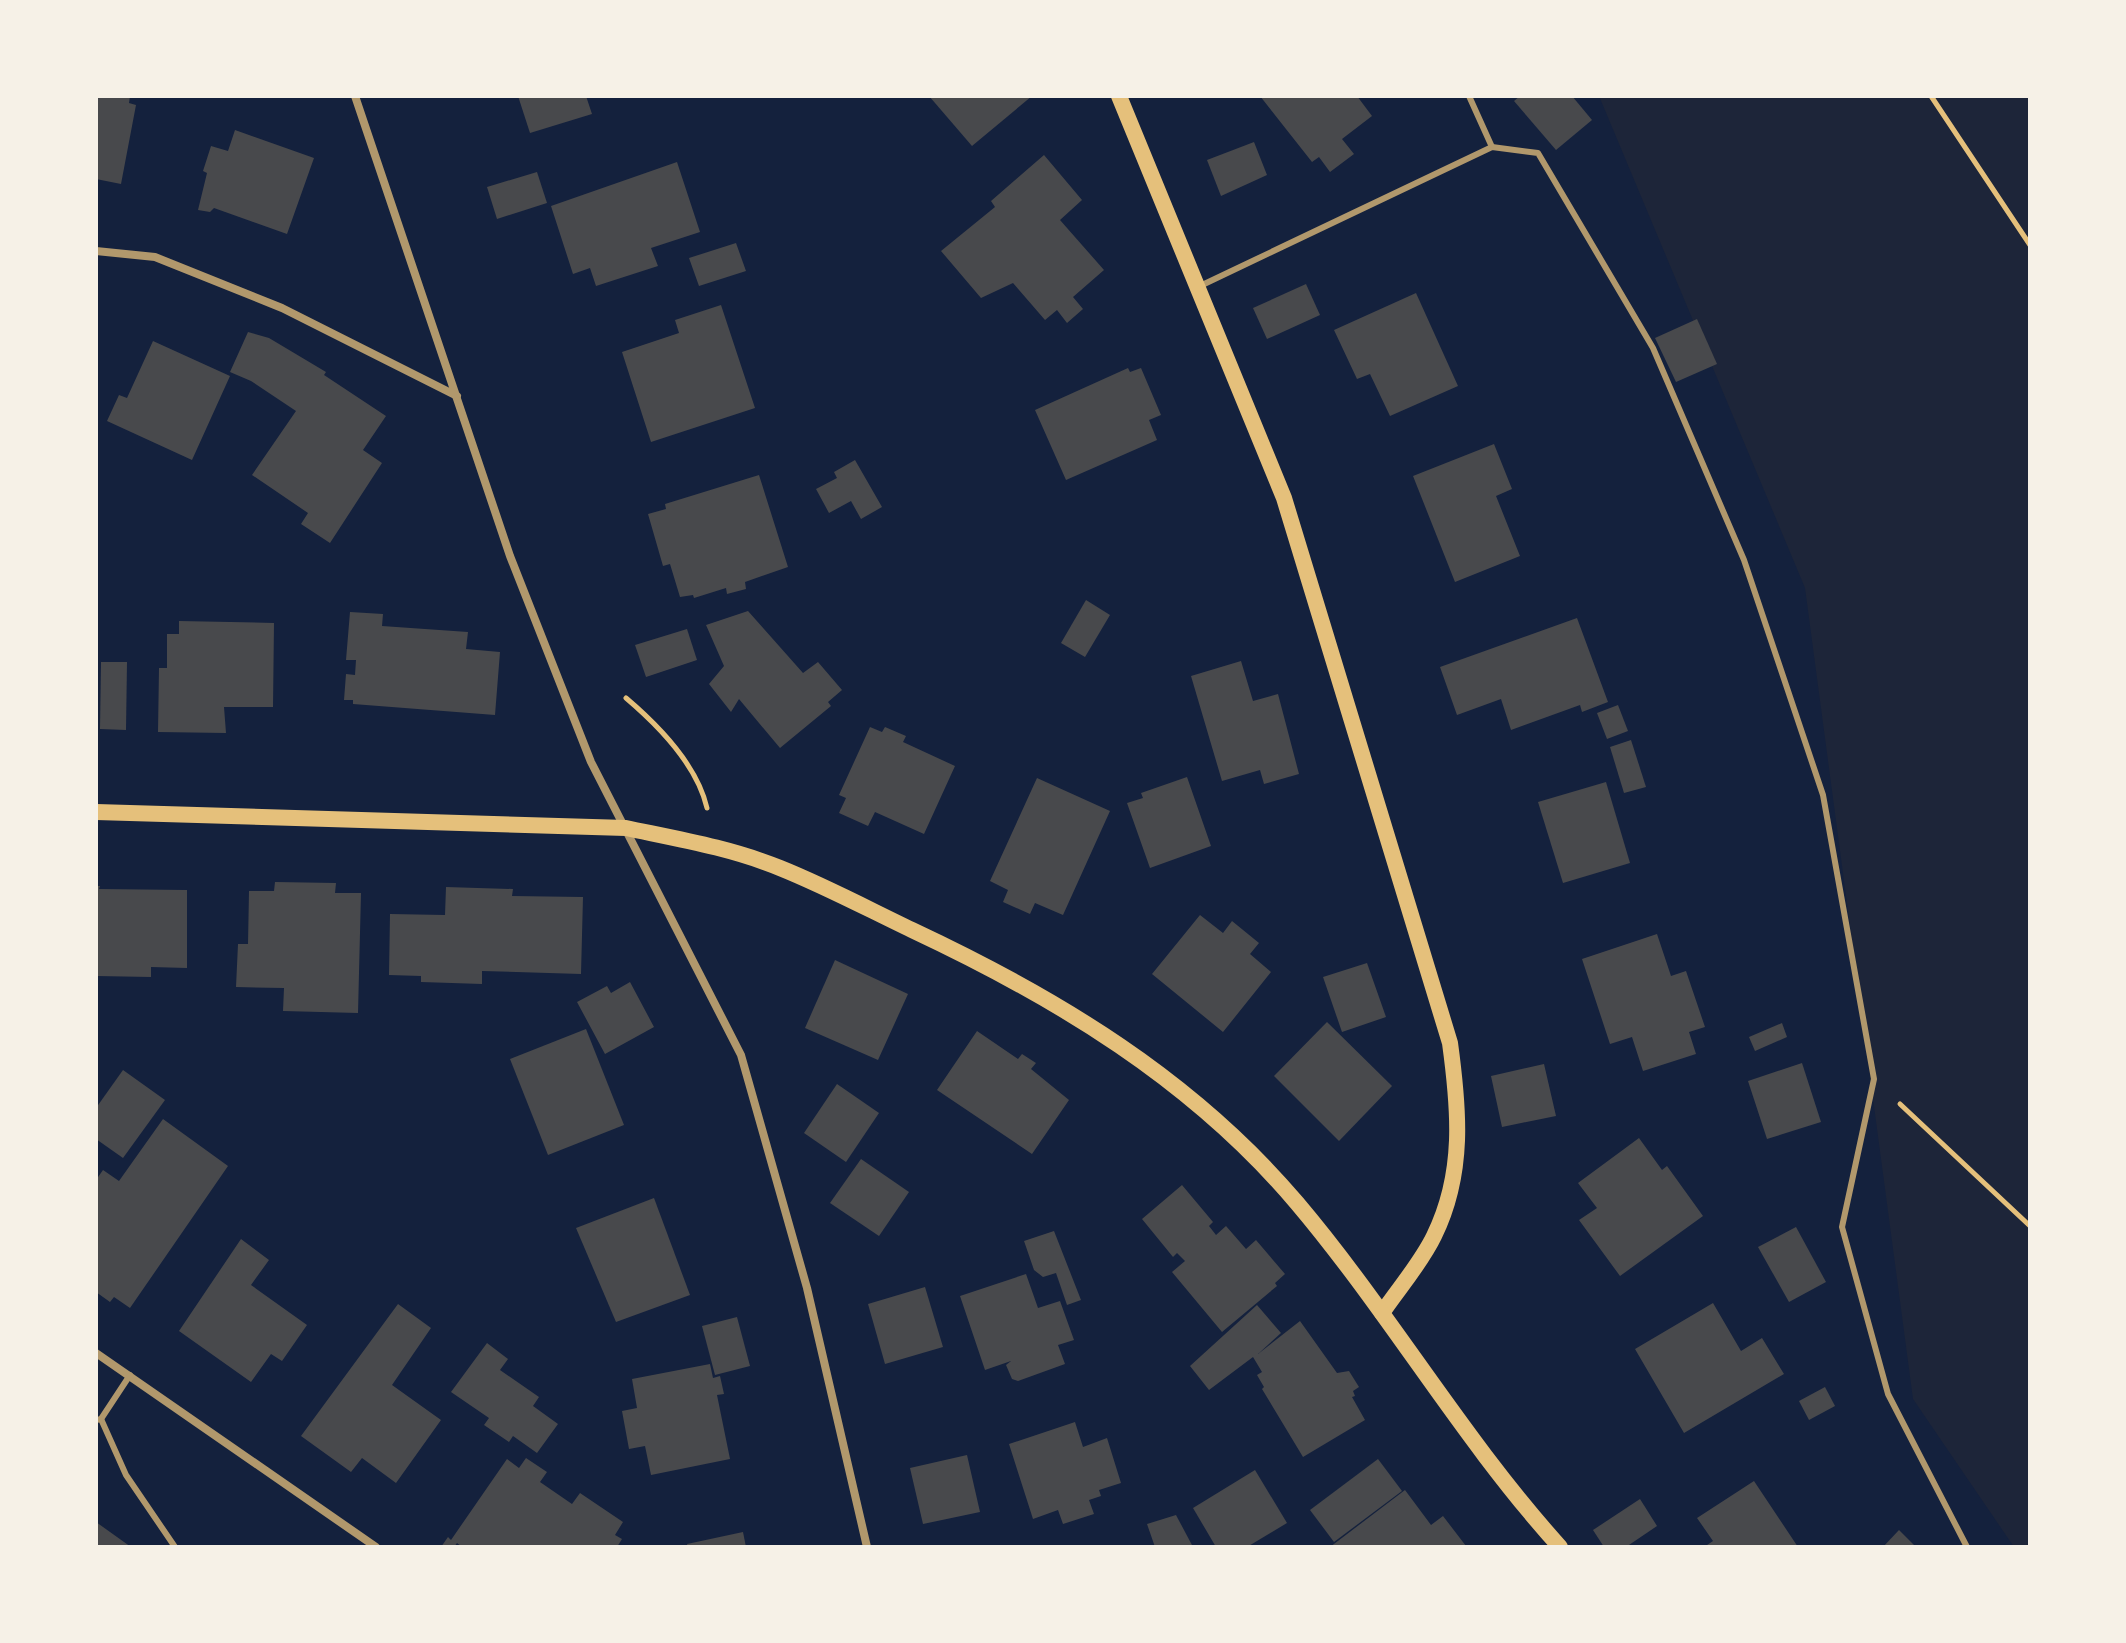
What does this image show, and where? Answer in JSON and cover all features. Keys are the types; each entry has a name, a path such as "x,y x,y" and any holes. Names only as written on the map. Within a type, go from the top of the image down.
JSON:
{"main road":[{"path":"1119,96 1284,498 1450,1043 1458,1102 1459,1145 1453,1181 1434,1237 1382,1313"},
{"path":"96,812 626,828 709,845 779,867 990,967 1090,1024 1229,1129 1297,1203 1382,1313 1514,1497 1560,1547"}],"street":[{"path":"355,96 510,556 591,762 741,1055 807,1288 867,1547"},
{"path":"96,251 155,257 282,308 457,396"},
{"path":"96,1353 376,1547"}],"lane":[{"path":"1469,96 1492,147"},
{"path":"1197,287 1492,147 1538,153 1653,348 1744,560 1823,795 1874,1079 1842,1227 1888,1394 1967,1547"},
{"path":"96,1427 130,1375"},
{"path":"99,1419 126,1475 175,1547"}],"path":[{"path":"1931,96 2030,245"},
{"path":"626,698 657,725 703,790 707,810"},
{"path":"1874,1079 2030,1226"}],"shaded area":[{"path":"1599,96 2030,96 2030,1547 2014,1547 1913,1399 1805,588"}],"building":[{"path":"130,96 129,103 136,105 121,184 96,179 96,97"},
{"path":"518,96 586,96 592,114 530,133"},
{"path":"929,96 1032,96 972,146"},
{"path":"1260,96 1357,96 1372,116 1342,139 1354,154 1330,172 1319,157 1312,162"},
{"path":"1520,96 1572,96 1592,120 1556,150 1514,101"},
{"path":"235,130 314,158 287,234 214,208 210,212 198,210 207,173 203,171 211,146 228,151"},
{"path":"1254,142 1267,175 1221,196 1207,160"},
{"path":"1044,155 1082,200 1060,220 1104,270 1073,297 1083,309 1067,323 1057,310 1045,320 1013,283 981,298 941,251 995,207 991,201"},
{"path":"677,162 700,232 651,248 658,266 596,286 590,268 573,274 551,206"},
{"path":"537,172 547,203 497,219 487,187"},
{"path":"736,243 746,271 699,286 689,258"},
{"path":"1306,284 1320,315 1267,339 1253,308"},
{"path":"1416,293 1458,386 1390,416 1370,374 1357,379 1334,330"},
{"path":"721,305 755,408 651,442 622,352 679,333 675,320"},
{"path":"1697,319 1717,364 1676,382 1655,338"},
{"path":"248,332 269,338 326,372 324,375 386,416 363,450 382,463 330,543 301,524 308,513 252,475 296,411 251,381 230,372"},
{"path":"153,341 230,376 192,460 107,421 119,395 127,398"},
{"path":"1128,368 1130,372 1141,368 1161,415 1149,420 1157,440 1066,480 1035,410"},
{"path":"1494,444 1512,489 1496,496 1520,556 1455,582 1413,476"},
{"path":"855,460 882,507 861,519 851,501 829,513 816,489 837,478 834,472"},
{"path":"759,475 788,567 745,582 746,589 727,594 726,588 694,598 693,595 680,597 670,564 663,566 648,514 666,509 665,504"},
{"path":"1086,600 1110,615 1085,657 1061,643"},
{"path":"748,611 803,673 818,662 842,690 828,702 831,706 780,748 739,699 731,712 709,684 724,666 706,625"},
{"path":"350,612 383,614 382,626 468,632 466,649 500,652 495,715 353,704 353,700 344,700 346,674 355,675 356,660 346,660"},
{"path":"1577,618 1608,702 1582,712 1580,705 1511,730 1501,699 1457,715 1440,667"},
{"path":"179,621 274,623 273,707 224,707 226,733 158,732 159,668 167,668 167,634 179,634"},
{"path":"687,629 697,660 646,677 635,645"},
{"path":"1241,661 1253,701 1278,694 1299,774 1264,784 1260,770 1222,781 1191,676"},
{"path":"101,662 127,662 126,730 100,729"},
{"path":"1618,705 1628,731 1607,739 1597,713"},
{"path":"870,727 882,732 885,727 906,736 903,742 955,766 924,834 875,812 868,826 839,813 846,798 839,795"},
{"path":"1631,740 1646,787 1624,793 1610,747"},
{"path":"1187,777 1211,846 1150,868 1127,803 1143,798 1141,793"},
{"path":"1037,778 1110,811 1063,915 1035,903 1030,914 1003,902 1008,890 990,881"},
{"path":"1606,782 1630,863 1563,883 1538,802"},
{"path":"275,882 336,883 335,893 361,893 358,1013 283,1011 284,988 236,987 238,944 248,944 249,891 274,891"},
{"path":"96,886 100,886 99,889 187,890 187,968 151,967 151,977 96,976"},
{"path":"446,887 513,889 512,896 583,897 581,974 482,971 482,984 421,982 421,976 389,975 390,914 445,915"},
{"path":"1200,915 1223,933 1232,921 1259,943 1250,954 1271,972 1223,1032 1152,974"},
{"path":"1657,934 1671,976 1686,971 1705,1027 1689,1032 1696,1054 1643,1071 1632,1037 1610,1044 1582,959"},
{"path":"835,960 908,994 878,1060 805,1028"},
{"path":"1367,963 1386,1017 1342,1032 1323,977"},
{"path":"630,982 654,1027 605,1054 577,1002 607,986 611,993"},
{"path":"1327,1022 1392,1086 1339,1141 1274,1076"},
{"path":"1782,1023 1787,1037 1755,1051 1749,1037"},
{"path":"586,1029 624,1125 548,1155 510,1059"},
{"path":"977,1031 1018,1059 1022,1054 1036,1063 1031,1069 1069,1100 1032,1154 937,1090"},
{"path":"1802,1063 1821,1122 1767,1139 1748,1081"},
{"path":"1544,1064 1556,1116 1502,1127 1491,1076"},
{"path":"123,1070 165,1100 123,1158 96,1139 96,1108"},
{"path":"837,1084 879,1113 846,1162 804,1133"},
{"path":"163,1119 228,1166 130,1308 114,1297 110,1302 96,1292 96,1180 103,1170 119,1181"},
{"path":"1639,1138 1662,1170 1667,1166 1703,1216 1620,1276 1579,1220 1597,1208 1578,1183"},
{"path":"861,1159 909,1192 879,1236 830,1203"},
{"path":"1182,1185 1213,1222 1209,1226 1216,1235 1226,1226 1246,1249 1256,1240 1285,1274 1275,1283 1277,1286 1222,1332 1172,1272 1185,1261 1177,1253 1173,1257 1142,1219"},
{"path":"654,1198 690,1295 616,1322 576,1228"},
{"path":"1796,1227 1826,1282 1789,1302 1758,1247"},
{"path":"1054,1231 1081,1300 1067,1305 1056,1273 1043,1277 1034,1270 1024,1241"},
{"path":"241,1239 269,1260 251,1285 307,1325 282,1361 271,1354 251,1382 179,1331"},
{"path":"1026,1274 1038,1308 1060,1301 1074,1340 1058,1345 1065,1364 1018,1381 1012,1379 1006,1365 1011,1361 985,1370 960,1296"},
{"path":"925,1287 943,1347 885,1364 868,1304"},
{"path":"1713,1303 1741,1351 1762,1338 1784,1374 1684,1433 1635,1349"},
{"path":"398,1304 431,1328 392,1385 441,1420 396,1483 362,1458 351,1472 301,1436"},
{"path":"1257,1305 1281,1333 1258,1354 1300,1321 1337,1373 1349,1371 1359,1387 1353,1391 1355,1396 1352,1397 1365,1420 1303,1457 1262,1389 1264,1387 1257,1375 1262,1372 1253,1357 1209,1390 1190,1366"},
{"path":"737,1317 750,1366 715,1375 702,1326"},
{"path":"487,1343 508,1359 500,1370 539,1397 533,1406 558,1424 537,1453 513,1436 509,1442 484,1425 489,1418 451,1392"},
{"path":"710,1364 713,1378 720,1376 724,1394 717,1395 730,1459 651,1475 645,1446 629,1449 622,1411 637,1408 632,1379"},
{"path":"1825,1387 1835,1406 1809,1420 1799,1401"},
{"path":"1075,1422 1083,1447 1107,1438 1121,1483 1099,1490 1101,1496 1089,1500 1094,1514 1063,1524 1058,1510 1033,1519 1009,1444"},
{"path":"967,1455 980,1512 923,1524 910,1468"},
{"path":"526,1458 547,1472 540,1482 572,1504 580,1493 623,1522 615,1535 622,1539 617,1547 462,1547 457,1543 454,1547 441,1547 448,1537 451,1540 507,1459 519,1468"},
{"path":"1378,1459 1402,1491 1334,1542 1310,1510"},
{"path":"1255,1470 1287,1523 1247,1547 1216,1547 1193,1508"},
{"path":"1754,1481 1798,1547 1704,1547 1713,1541 1697,1518"},
{"path":"1405,1490 1431,1525 1443,1516 1466,1546 1330,1547"},
{"path":"1640,1499 1657,1526 1626,1547 1604,1547 1593,1530"},
{"path":"1176,1515 1193,1547 1155,1547 1147,1524"},
{"path":"96,1522 131,1547 96,1547"},
{"path":"1899,1530 1916,1547 1883,1547"},
{"path":"743,1532 746,1547 688,1547 687,1544"}]}
